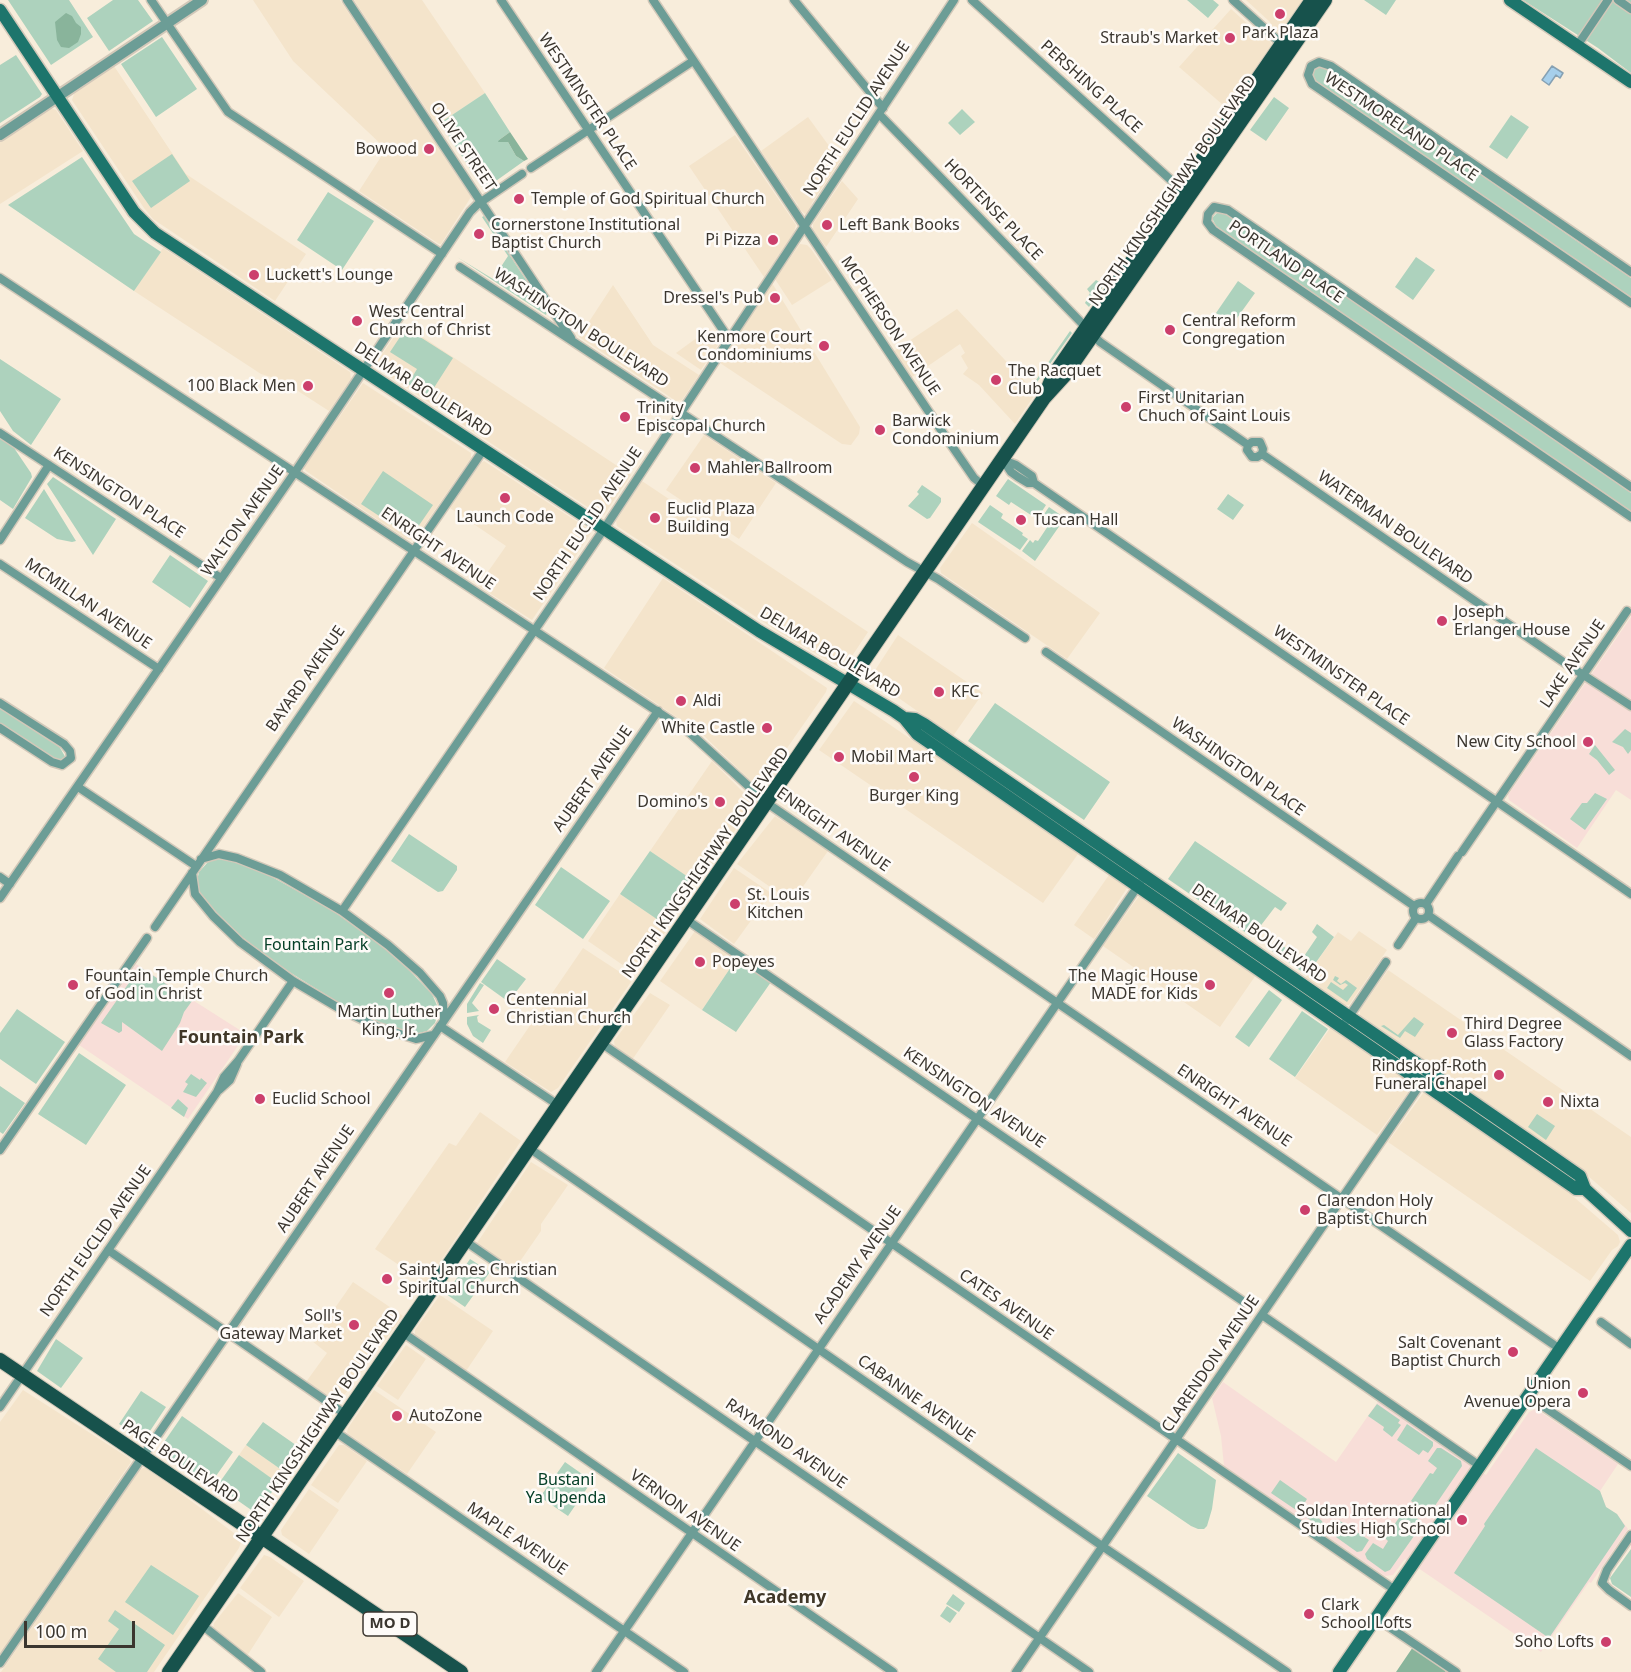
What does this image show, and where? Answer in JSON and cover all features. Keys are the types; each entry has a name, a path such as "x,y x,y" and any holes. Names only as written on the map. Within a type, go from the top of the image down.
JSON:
{"main road":[{"name":"NORTH KINGSHIGHWAY BOULEVARD","path":"1286,47 1312,0"},
{"name":"NORTH KINGSHIGHWAY BOULEVARD","path":"169,1672 985,487 1044,398 1053,376 1090,331 1286,47 1325,0"},
{"path":"1510,0 1631,82"},
{"name":"DELMAR BOULEVARD","path":"0,10 134,213 145,225 766,635 904,718 917,734 1576,1189 1585,1189"},
{"name":"DELMAR BOULEVARD","path":"904,718 915,719 924,724 1580,1176 1585,1189 1631,1231"},
{"path":"1339,1672 1631,1245"},
{"name":"PAGE BOULEVARD","path":"0,1360 461,1672"}],"street":[{"path":"151,0 228,112 442,254"},
{"path":"0,135 202,0"},
{"name":"OLIVE STREET","path":"347,0 573,341"},
{"name":"WESTMINSTER PLACE","path":"501,0 729,339"},
{"name":"MCPHERSON AVENUE","path":"653,0 974,478 985,487"},
{"name":"HORTENSE PLACE","path":"794,0 881,111 1090,331"},
{"name":"NORTH EUCLID AVENUE","path":"342,911 604,529 954,0"},
{"name":"PERSHING PLACE","path":"972,0 1185,193"},
{"path":"1233,0 1286,47"},
{"path":"1577,46 1608,0"},
{"path":"1618,0 1631,9"},
{"path":"531,168 693,61"},
{"name":"WESTMORELAND PLACE","path":"1631,272 1331,66 1319,62 1311,66 1308,75 1312,84 1631,303"},
{"name":"WALTON AVENUE","path":"0,898 295,472 470,212 482,201 522,174"},
{"name":"PORTLAND PLACE","path":"1631,487 1228,210 1214,207 1208,214 1207,222 1213,230 1631,518"},
{"name":"WASHINGTON BOULEVARD","path":"460,267 907,562 926,572"},
{"name":"ENRIGHT AVENUE","path":"0,278 658,711 690,733 767,803 1560,1349"},
{"name":"WATERMAN BOULEVARD","path":"1090,331 1103,344 1248,445 1255,441 1260,442 1263,449 1262,454 1631,706"},
{"name":"KENSINGTON PLACE","path":"0,433 221,578"},
{"name":"BAYARD AVENUE","path":"154,927 484,449"},
{"name":"WESTMINSTER PLACE","path":"1003,460 1011,472 1028,483 1034,483 1631,894"},
{"path":"0,540 50,465"},
{"name":"MCMILLAN AVENUE","path":"0,564 159,669"},
{"path":"926,572 1024,638"},
{"name":"LAKE AVENUE","path":"1426,904 1627,611"},
{"name":"WASHINGTON PLACE","path":"1046,652 1414,906"},
{"path":"0,703 64,744 70,751 70,758 66,764 62,765 52,762 0,728"},
{"name":"AUBERT AVENUE","path":"0,1663 658,711"},
{"path":"78,787 196,866"},
{"path":"219,854 237,858 280,875 342,911 388,945 420,973 440,996 444,1010 440,1027 422,1039 416,1039 378,1027 342,1011 293,981 240,942 213,916 195,894 196,866 219,854"},
{"name":"ACADEMY AVENUE","path":"596,1672 1145,875"},
{"path":"0,877 10,884"},
{"path":"1420,903 1426,904 1428,915 1424,919 1416,918 1412,911 1414,906 1420,903"},
{"path":"1428,915 1631,1056"},
{"path":"1398,945 1416,918"},
{"name":"KENSINGTON AVENUE","path":"687,920 1244,1302"},
{"path":"0,1150 147,938"},
{"path":"1342,1027 1386,962"},
{"name":"NORTH EUCLID AVENUE","path":"0,1407 217,1092 224,1077 238,1061 293,981"},
{"path":"440,1027 558,1106"},
{"name":"CATES AVENUE","path":"601,1043 1395,1590"},
{"name":"CLARENDON AVENUE","path":"1016,1672 1429,1071"},
{"name":"CABANNE AVENUE","path":"529,1148 1287,1672"},
{"name":"RAYMOND AVENUE","path":"465,1241 1089,1672"},
{"path":"108,1250 345,1414"},
{"path":"1262,1315 1480,1466"},
{"path":"1600,1322 1631,1344"},
{"name":"VERNON AVENUE","path":"402,1332 893,1672"},
{"path":"1528,1396 1631,1467"},
{"name":"MAPLE AVENUE","path":"334,1431 684,1672"},
{"path":"1631,1535 1607,1570 1602,1583 1631,1605"},
{"path":"1376,1618 1456,1672"},
{"path":"202,1625 261,1672"}],"shaded area":[{"path":"253,0 340,0 471,197 441,244 359,191 386,149 293,61"},
{"path":"354,0 422,0 485,93 437,125"},
{"path":"1246,0 1306,0 1281,33 1272,28 1270,22"},
{"path":"1231,9 1273,45 1230,111 1179,67"},
{"path":"114,66 186,174 306,254 275,301 153,219 144,208 72,100 75,91"},
{"path":"50,108 56,110 83,151 0,204 0,141"},
{"path":"808,117 840,161 812,203 810,212 805,214 797,207 798,205 761,151"},
{"path":"735,135 796,225 794,232 764,277 689,166"},
{"path":"842,181 858,199 826,247 813,229 813,224"},
{"path":"800,244 807,245 811,249 832,280 792,305 775,279"},
{"path":"163,248 350,372 351,379 329,411 281,380 261,374 134,291"},
{"path":"772,283 860,427 859,434 851,445 842,444 720,363"},
{"path":"613,285 653,345 699,375 682,400 676,401 579,337"},
{"path":"957,309 1036,393 1015,424 979,385 963,374 968,368 961,356 965,353 960,344 912,377 894,351"},
{"path":"403,324 631,475 604,515 598,514 377,368 378,360"},
{"path":"709,329 715,333 720,342 701,370 676,353"},
{"path":"363,383 471,453 471,458 414,540 406,539 304,468"},
{"path":"704,435 776,483 739,539 666,490"},
{"path":"484,461 590,530 591,533 532,620 478,586 506,546 450,508"},
{"path":"642,481 868,632 844,668 776,630 617,526 616,521"},
{"path":"972,523 1100,613 1067,659 941,573 940,568"},
{"path":"663,578 827,688 760,787 754,784 703,735 604,668"},
{"name":"New City School","path":"1631,617 1631,800 1616,790 1577,848 1509,800 1508,795"},
{"path":"898,635 983,693 953,736 870,678"},
{"path":"854,701 1078,854 1043,903 819,750"},
{"path":"712,761 752,801 726,846 697,884 650,851"},
{"path":"775,816 828,851 792,902 737,864"},
{"path":"734,868 771,893 734,944 700,919"},
{"path":"1109,875 1127,888 1094,939 1074,925"},
{"path":"620,894 669,927 637,972 630,970 588,941"},
{"path":"1139,896 1256,975 1220,1027 1103,946"},
{"path":"695,931 737,958 702,1010 660,981"},
{"path":"1359,931 1387,950 1349,1005 1344,1005 1305,978 1338,932 1351,941"},
{"path":"583,948 629,978 631,982 558,1088 551,1092 505,1062"},
{"path":"136,964 246,1034 188,1119 79,1045"},
{"path":"1388,970 1631,1137 1631,1213 1573,1163 1360,1016 1360,1010"},
{"path":"650,993 670,1005 632,1060 615,1048 614,1041"},
{"path":"1331,1027 1411,1083 1412,1087 1377,1135 1295,1078"},
{"path":"1424,1092 1568,1192 1618,1235 1620,1242 1618,1246 1612,1250 1590,1281 1388,1142"},
{"path":"480,1112 521,1141 426,1283 375,1249 449,1143 456,1146"},
{"path":"531,1162 568,1185 541,1224 541,1231 514,1270 477,1243"},
{"path":"353,1282 403,1316 339,1402 306,1382 327,1353 312,1341"},
{"path":"440,1295 493,1331 466,1371 415,1336 415,1330"},
{"path":"406,1345 426,1359 398,1400 377,1386"},
{"name":"Soldan International Studies High School","path":"1223,1382 1336,1462 1379,1400 1486,1475 1529,1412 1536,1409 1618,1464 1600,1491 1606,1507 1617,1514 1628,1529 1541,1652 1405,1559 1393,1575 1385,1576 1224,1466 1221,1436 1212,1398"},
{"path":"23,1390 129,1458 131,1462 0,1654 0,1422"},
{"path":"374,1390 436,1432 407,1474 347,1433 348,1428"},
{"path":"246,1445 289,1475 281,1486 239,1455"},
{"path":"339,1445 344,1445 367,1461 338,1503 311,1485"},
{"path":"147,1468 242,1539 239,1548 154,1672 1,1672 139,1471"},
{"path":"309,1489 339,1510 309,1554 282,1535 281,1530"},
{"path":"264,1555 304,1581 279,1617 240,1588"},
{"path":"238,1593 272,1617 247,1656 213,1628 214,1623"}],"green space":[{"path":"8,0 69,0 93,37 51,65"},
{"path":"113,0 138,0 153,21 109,51 87,18"},
{"path":"1187,0 1213,0 1219,5 1208,18"},
{"path":"1364,0 1396,0 1386,15"},
{"path":"1523,0 1631,0 1631,73 1598,48"},
{"path":"66,13 72,16 81,27 78,42 69,48 61,47 57,40 55,22"},
{"path":"162,37 197,89 156,117 121,64"},
{"path":"16,55 42,94 0,123 0,65"},
{"path":"1319,66 1325,67 1631,278 1631,297 1316,81 1312,72"},
{"path":"485,93 510,132 499,140 508,142 516,156 524,161 486,188 482,187 440,123"},
{"path":"1274,97 1289,108 1266,141 1250,130"},
{"path":"962,109 975,122 960,135 948,123"},
{"path":"1511,115 1529,127 1507,159 1489,147"},
{"path":"510,132 528,159 524,161 516,156 508,142 498,142"},
{"path":"172,154 190,181 151,208 132,181"},
{"path":"82,157 134,234 161,252 134,291 8,205"},
{"path":"328,192 374,221 342,270 297,240"},
{"path":"1218,212 1226,213 1631,493 1631,512 1216,226 1212,218"},
{"path":"484,216 547,312 546,315 457,257 493,279 508,256 482,217"},
{"path":"1416,257 1435,270 1413,300 1395,287"},
{"path":"1096,280 1104,285 1089,307 1085,303 1090,293 1087,289"},
{"path":"1238,281 1255,293 1232,325 1216,313"},
{"path":"406,328 453,358 428,397 408,384 417,369 390,352"},
{"path":"1070,331 1072,333 1035,385 1034,383"},
{"path":"0,359 61,399 31,445 13,431 0,411"},
{"path":"0,437 12,445 32,477 13,509 0,500"},
{"path":"383,471 433,505 411,537 361,504"},
{"path":"53,477 116,519 93,555 47,484"},
{"path":"1008,479 1046,505 1037,519 1011,502 1009,505 996,496"},
{"path":"922,485 941,498 941,502 927,519 908,506 919,494 917,492"},
{"path":"44,489 76,541 57,539 25,518"},
{"path":"1228,494 1244,505 1233,520 1217,509"},
{"path":"990,505 1003,514 1001,518 1028,539 1020,550 978,522"},
{"path":"1049,507 1065,518 1035,561 1022,551 1030,540 1033,543 1035,540 1038,541 1050,523 1042,517"},
{"path":"170,555 208,581 190,608 152,582"},
{"path":"995,703 1110,782 1084,820 968,741"},
{"path":"0,707 59,746 67,760 57,761 0,724"},
{"path":"1625,729 1631,733 1631,750 1628,754 1623,747 1612,742"},
{"path":"1595,745 1615,770 1609,775 1589,754"},
{"path":"1595,793 1607,799 1585,830 1570,819 1582,803 1587,803"},
{"path":"409,834 457,866 457,870 443,891 438,892 391,861"},
{"path":"1195,841 1287,903 1281,911 1275,907 1252,937 1168,879"},
{"path":"650,851 694,881 664,924 620,894"},
{"name":"Fountain Park","path":"218,859 236,862 272,877 330,909 373,939 402,963 432,994 439,1010 435,1023 427,1031 419,1033 393,1028 344,1006 275,963 242,937 200,894 197,881 199,872 208,862"},
{"path":"561,867 610,901 583,939 535,905"},
{"path":"1317,924 1334,937 1307,975 1272,951 1276,944 1280,944 1302,959 1317,937 1312,932"},
{"path":"737,958 771,982 736,1032 702,1010"},
{"path":"497,959 526,979 512,997 510,995 506,1000 481,982"},
{"path":"140,967 192,1001 162,1051 122,1022 122,1031 119,1033 101,1023"},
{"path":"1335,976 1339,978 1337,981 1341,984 1346,980 1357,988 1347,1002 1327,988 1331,982 1343,990 1348,985 1345,983 1340,985 1333,980"},
{"path":"480,983 484,985 472,1003 479,1011 467,1013 467,1004"},
{"path":"1269,990 1282,1000 1249,1047 1235,1037"},
{"path":"17,1009 65,1042 36,1084 0,1059 0,1033"},
{"path":"1302,1011 1328,1029 1295,1077 1269,1059"},
{"path":"479,1015 478,1022 491,1030 483,1043 473,1036 467,1024 467,1017"},
{"path":"1414,1017 1424,1024 1415,1037 1405,1031 1400,1038 1381,1026 1384,1025 1398,1035"},
{"path":"79,1053 126,1085 86,1145 38,1114"},
{"path":"191,1074 207,1083 196,1097 183,1092 188,1084 185,1082"},
{"path":"0,1086 25,1103 3,1134 0,1132"},
{"path":"178,1099 188,1108 184,1117 171,1108"},
{"path":"1537,1114 1555,1126 1546,1140 1528,1127"},
{"path":"470,1259 490,1272 465,1307 446,1294"},
{"path":"56,1339 83,1358 61,1388 37,1371"},
{"path":"141,1391 166,1407 144,1440 119,1424"},
{"path":"1377,1404 1400,1420 1398,1423 1401,1425 1392,1437 1383,1430 1384,1427 1368,1416"},
{"path":"182,1416 233,1452 211,1483 160,1451"},
{"path":"263,1422 303,1450 286,1473 246,1445"},
{"path":"1407,1424 1433,1442 1428,1453 1423,1450 1419,1455 1397,1440"},
{"path":"1437,1448 1441,1448 1461,1461 1462,1466 1430,1513 1425,1514 1413,1506 1415,1504 1411,1501 1430,1473 1433,1474 1437,1468 1428,1461"},
{"path":"1536,1448 1600,1491 1606,1507 1617,1514 1625,1526 1549,1638 1454,1573"},
{"path":"1178,1453 1216,1480 1212,1509 1204,1529 1191,1526 1147,1496"},
{"path":"239,1455 278,1483 257,1514 217,1486"},
{"name":"Bustani Ya Upenda","path":"565,1462 592,1481 568,1516 540,1497"},
{"path":"1280,1480 1307,1499 1299,1512 1271,1493"},
{"path":"1310,1511 1322,1521 1326,1531 1306,1517"},
{"path":"1403,1512 1421,1521 1421,1526 1390,1570 1385,1572 1367,1559 1365,1554 1373,1543 1383,1549 1388,1541 1385,1538"},
{"path":"1340,1521 1369,1540 1362,1551 1357,1552 1336,1537 1339,1533 1334,1530"},
{"path":"1631,1549 1631,1597 1612,1584 1610,1578"},
{"path":"151,1565 199,1596 173,1635 125,1602"},
{"path":"953,1594 965,1603 959,1612 946,1604"},
{"path":"947,1606 957,1613 950,1623 940,1616"},
{"path":"115,1610 165,1645 147,1672 116,1672 98,1659 119,1629 108,1621"},
{"path":"1413,1647 1447,1670 1445,1672 1396,1672"}],"water":[{"path":"1552,66 1563,73 1560,78 1556,75 1549,85 1542,80"}],"place":[{"name":"Park Plaza","path":"1280,14"},
{"name":"Straub's Market","path":"1230,38"},
{"name":"Bowood","path":"429,149"},
{"name":"Temple of God Spiritual Church","path":"519,199"},
{"name":"Left Bank Books","path":"827,225"},
{"name":"Cornerstone Institutional Baptist Church","path":"479,234"},
{"name":"Pi Pizza","path":"773,240"},
{"name":"Luckett's Lounge","path":"254,275"},
{"name":"Dressel's Pub","path":"775,298"},
{"name":"West Central Church of Christ","path":"357,321"},
{"name":"Central Reform Congregation","path":"1170,330"},
{"name":"Kenmore Court Condominiums","path":"824,346"},
{"name":"The Racquet Club","path":"996,380"},
{"name":"100 Black Men","path":"308,386"},
{"name":"First Unitarian Chuch of Saint Louis","path":"1126,407"},
{"name":"Trinity Episcopal Church","path":"625,417"},
{"name":"Barwick Condominium","path":"880,430"},
{"name":"Mahler Ballroom","path":"695,468"},
{"name":"Launch Code","path":"505,498"},
{"name":"Euclid Plaza Building","path":"655,518"},
{"name":"Tuscan Hall","path":"1021,520"},
{"name":"Joseph Erlanger House","path":"1442,621"},
{"name":"KFC","path":"939,692"},
{"name":"Aldi","path":"681,701"},
{"name":"White Castle","path":"767,728"},
{"name":"New City School","path":"1588,742"},
{"name":"Mobil Mart","path":"839,757"},
{"name":"Burger King","path":"914,777"},
{"name":"Domino's","path":"720,802"},
{"name":"St. Louis Kitchen","path":"735,904"},
{"name":"Popeyes","path":"700,962"},
{"name":"Fountain Temple Church of God in Christ","path":"73,985"},
{"name":"The Magic House MADE for Kids","path":"1210,985"},
{"name":"Martin Luther King, Jr.","path":"389,993"},
{"name":"Centennial Christian Church","path":"494,1009"},
{"name":"Third Degree Glass Factory","path":"1452,1033"},
{"name":"Rindskopf-Roth Funeral Chapel","path":"1499,1075"},
{"name":"Euclid School","path":"260,1099"},
{"name":"Nixta","path":"1548,1102"},
{"name":"Clarendon Holy Baptist Church","path":"1305,1210"},
{"name":"Saint James Christian Spiritual Church","path":"387,1279"},
{"name":"Soll's Gateway Market","path":"354,1325"},
{"name":"Salt Covenant Baptist Church","path":"1513,1352"},
{"name":"Union Avenue Opera","path":"1583,1393"},
{"name":"AutoZone","path":"397,1416"},
{"name":"Soldan International Studies High School","path":"1462,1520"},
{"name":"Clark School Lofts","path":"1309,1614"},
{"name":"Soho Lofts","path":"1606,1642"}],"district":[{"name":"Fountain Park","path":"241,1038"},
{"name":"Academy","path":"785,1598"}]}
